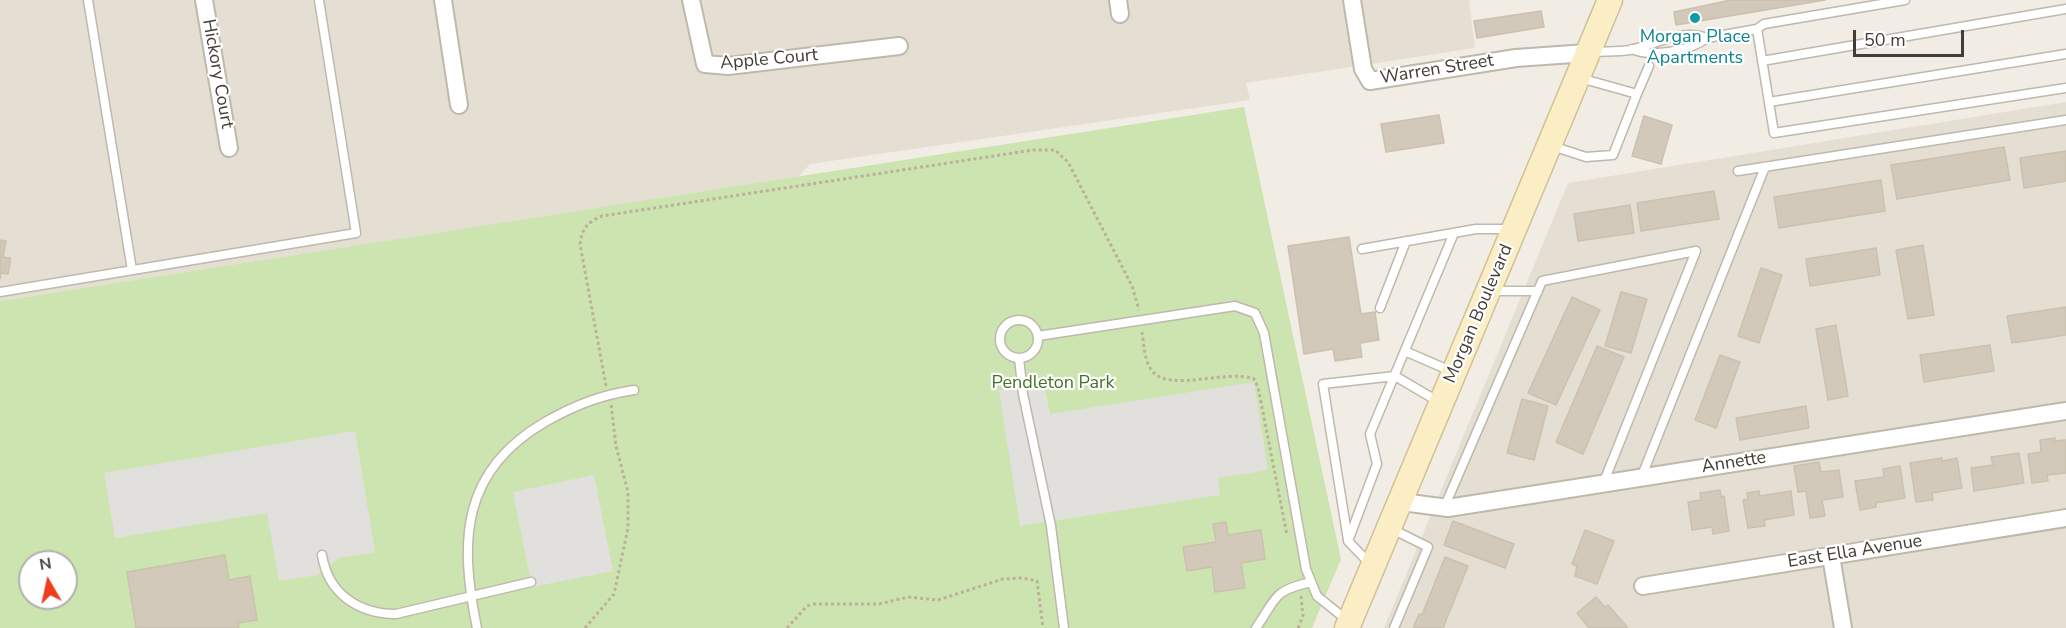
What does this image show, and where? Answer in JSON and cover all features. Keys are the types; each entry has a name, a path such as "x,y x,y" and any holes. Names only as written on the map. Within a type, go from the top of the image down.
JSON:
{"main road":[{"name":"Morgan Boulevard","path":"1348,625 1610,0"}],"street":[{"name":"Hickory Court","path":"204,0 229,148"},
{"path":"443,0 459,105"},
{"name":"Apple Court","path":"691,0 705,64 728,66 899,46"},
{"name":"Warren Street","path":"1352,0 1363,69 1370,81 1516,58 1587,53"},
{"name":"Annette","path":"1401,502 1444,508 2066,411"},
{"name":"East Ella Avenue","path":"1643,586 2066,518"},
{"path":"1831,556 1843,628"}],"lane":[{"path":"88,0 132,270"},
{"path":"0,292 356,233 319,0"},
{"path":"1587,53 1632,50 1643,54 1699,45 1707,38 1757,29 1764,24 1905,0"},
{"path":"1762,61 2066,9"},
{"path":"1757,29 1774,133 2066,88"},
{"path":"1769,102 2066,54"},
{"path":"1549,144 1586,157 1613,155 1649,66"},
{"path":"1577,77 1637,94"},
{"path":"1738,171 2066,120"},
{"path":"1641,478 1765,167"},
{"path":"1362,249 1476,230 1514,229"},
{"path":"1348,540 1377,464 1370,434 1407,352 1454,233"},
{"path":"1380,308 1406,241"},
{"path":"1444,508 1542,281 1696,251 1603,484"},
{"path":"1489,291 1538,291"},
{"path":"1038,336 1235,306 1255,313 1264,333 1306,569 1317,596 1348,625"},
{"path":"1021,320 1032,325 1038,336 1035,348 1026,356 1019,358 1007,354 1000,344 1004,326 1021,320"},
{"path":"1407,352 1455,373"},
{"path":"1019,358 1023,394 1051,526 1064,628"},
{"path":"1373,568 1348,540 1323,384 1395,376 1442,403"},
{"path":"477,628 466,560 469,527 476,496 491,469 508,447 570,407 609,394 634,390"},
{"path":"1390,528 1428,547 1394,628"},
{"path":"322,555 324,570 336,591 358,607 377,614 396,614 531,582"},
{"path":"1256,628 1274,598 1288,587 1311,582"}],"path":[{"path":"585,628 614,594 628,528 628,492 616,446 609,394 580,244 582,232 590,221 602,216 1033,150 1055,150 1068,162 1132,286 1141,320 1147,362 1153,374 1176,380 1235,375 1254,379 1258,387 1288,540"},
{"path":"787,628 807,606 814,604 879,604 908,597 938,600 985,583 1023,578 1037,582 1043,628"},
{"path":"1298,585 1304,607 1298,628"}],"shaded area":[{"path":"0,0 1469,0 1475,48 1246,83 1250,100 810,164 798,177 0,301"},
{"path":"2066,102 2066,628 1384,628 1568,183"},
{"path":"1044,382 1050,414 1254,382 1268,470 1218,478 1220,495 1020,526 999,390"},
{"path":"355,431 375,552 339,558 317,575 279,581 267,513 115,538 104,473"},
{"path":"594,475 613,571 532,587 513,492"}],"green space":[{"name":"Pendleton Park","path":"1244,107 1341,559 1312,628 0,628 0,301"}],"building":[{"name":"Morgan Place Apartments","path":"1731,0 1825,0 1676,25 1674,12"},
{"path":"1541,11 1544,27 1477,38 1474,21"},
{"path":"1439,115 1444,143 1386,152 1381,124"},
{"path":"1644,116 1672,125 1661,164 1632,156"},
{"path":"2004,147 2010,180 1897,199 1891,165"},
{"path":"2066,151 2066,181 2024,188 2020,158"},
{"path":"1881,180 1885,211 1779,228 1774,197"},
{"path":"1714,191 1719,219 1641,231 1637,203"},
{"path":"1630,205 1634,233 1578,241 1574,214"},
{"path":"1349,237 1361,314 1375,312 1379,340 1360,343 1362,357 1335,361 1333,349 1304,354 1288,246"},
{"path":"0,240 6,241 3,257 10,258 10,262 8,274 1,273 0,279"},
{"path":"1923,245 1934,315 1908,319 1896,250"},
{"path":"1876,248 1880,275 1810,286 1806,259"},
{"path":"1761,268 1782,275 1759,343 1738,336"},
{"path":"1621,292 1647,299 1631,353 1605,346"},
{"path":"1572,297 1600,310 1556,405 1528,393"},
{"path":"2066,307 2066,335 2012,343 2007,316"},
{"path":"1836,325 1848,396 1828,400 1816,329"},
{"path":"1990,345 1994,371 1924,382 1920,355"},
{"path":"1597,346 1624,357 1583,454 1556,442"},
{"path":"1720,355 1740,362 1716,428 1695,420"},
{"path":"1522,399 1548,406 1534,460 1507,453"},
{"path":"1806,406 1809,428 1740,440 1736,418"},
{"path":"2055,438 2055,441 2066,440 2066,473 2047,475 2048,481 2032,483 2028,454 2041,452 2040,440"},
{"path":"2019,453 2024,483 1974,491 1971,468 1993,465 1991,457"},
{"path":"1942,458 1942,461 1957,458 1962,488 1932,493 1933,500 1916,502 1910,463"},
{"path":"1819,462 1821,472 1839,470 1843,497 1822,500 1825,516 1810,518 1806,491 1798,492 1794,466"},
{"path":"1900,466 1905,498 1876,503 1876,507 1860,510 1855,481 1884,477 1883,469"},
{"path":"1720,490 1721,497 1724,496 1729,531 1713,534 1712,527 1692,530 1688,502 1701,500 1700,493"},
{"path":"1759,491 1760,496 1791,491 1794,515 1764,520 1765,526 1748,528 1743,500 1748,499 1747,493"},
{"path":"1453,521 1514,544 1505,568 1444,545"},
{"path":"1226,522 1228,535 1261,530 1265,559 1241,563 1245,588 1215,592 1212,567 1187,571 1183,547 1216,542 1213,524"},
{"path":"1585,530 1614,541 1597,584 1575,576 1577,566 1572,564"},
{"path":"225,555 229,580 250,576 257,620 238,623 239,627 234,628 136,628 127,572"},
{"path":"1445,557 1468,566 1443,628 1413,628 1419,614 1422,615"},
{"path":"1596,597 1605,607 1608,605 1628,628 1589,628 1577,613"}],"place":[{"name":"Morgan Place Apartments","path":"1695,18"}]}
